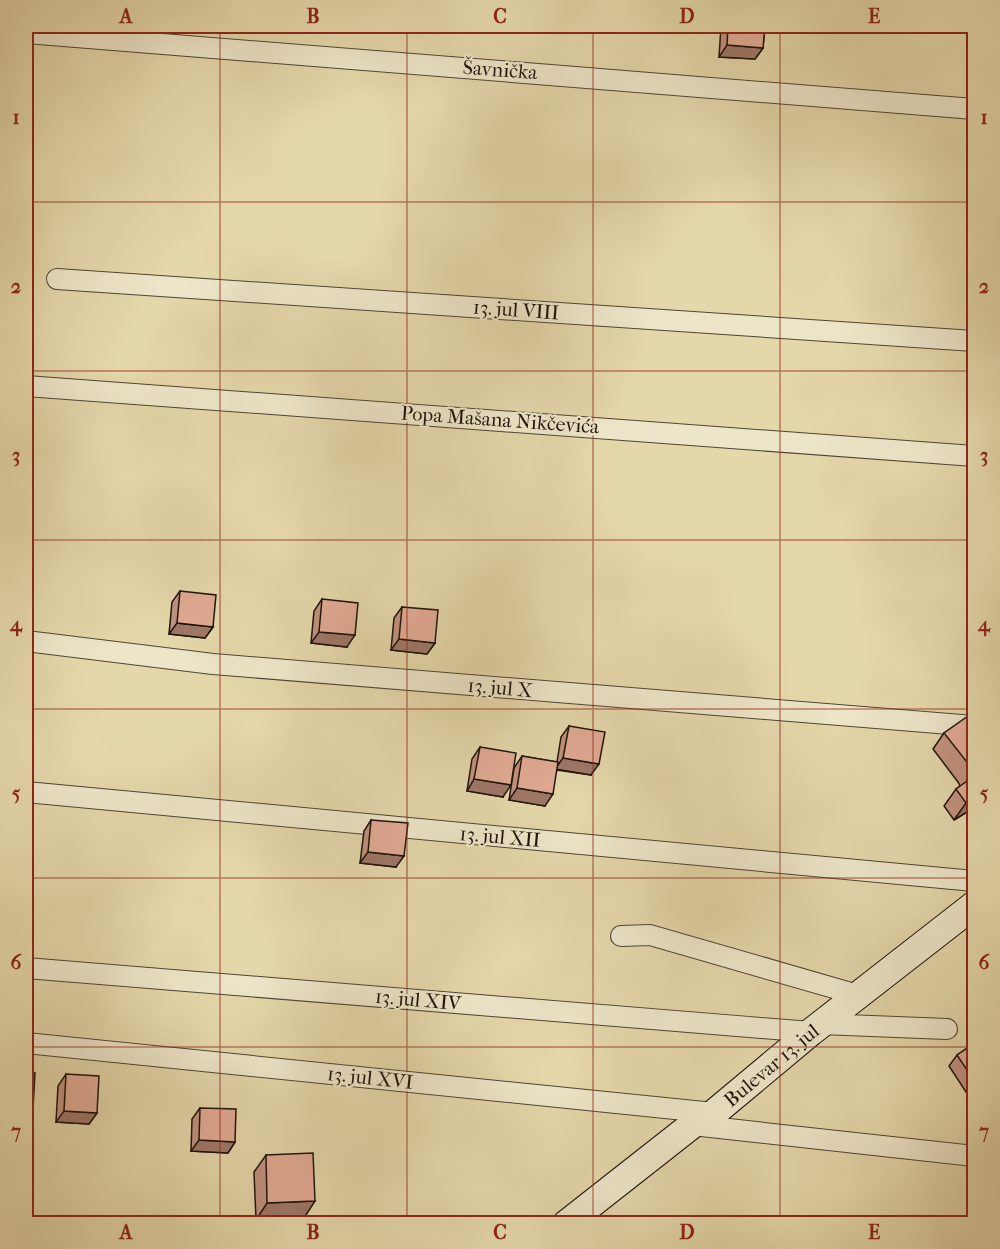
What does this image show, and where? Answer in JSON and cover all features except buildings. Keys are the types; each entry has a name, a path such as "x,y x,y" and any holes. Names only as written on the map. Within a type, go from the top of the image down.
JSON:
{"street":[{"name":"Šavnička","path":"26,33 975,109"},
{"name":"13. jul VIII","path":"57,279 975,341"},
{"name":"Popa Mašana Nikčevića","path":"26,386 975,456"},
{"name":"13. jul X","path":"26,641 213,664 975,726"},
{"name":"13. jul XII","path":"26,792 975,881"},
{"name":"Bulevar 13. jul","path":"566,1224 975,905"},
{"path":"621,936 650,935 858,995"},
{"name":"13. jul XIV","path":"26,968 816,1028 947,1029"},
{"name":"13. jul XVI","path":"26,1043 703,1119 975,1156"}]}
